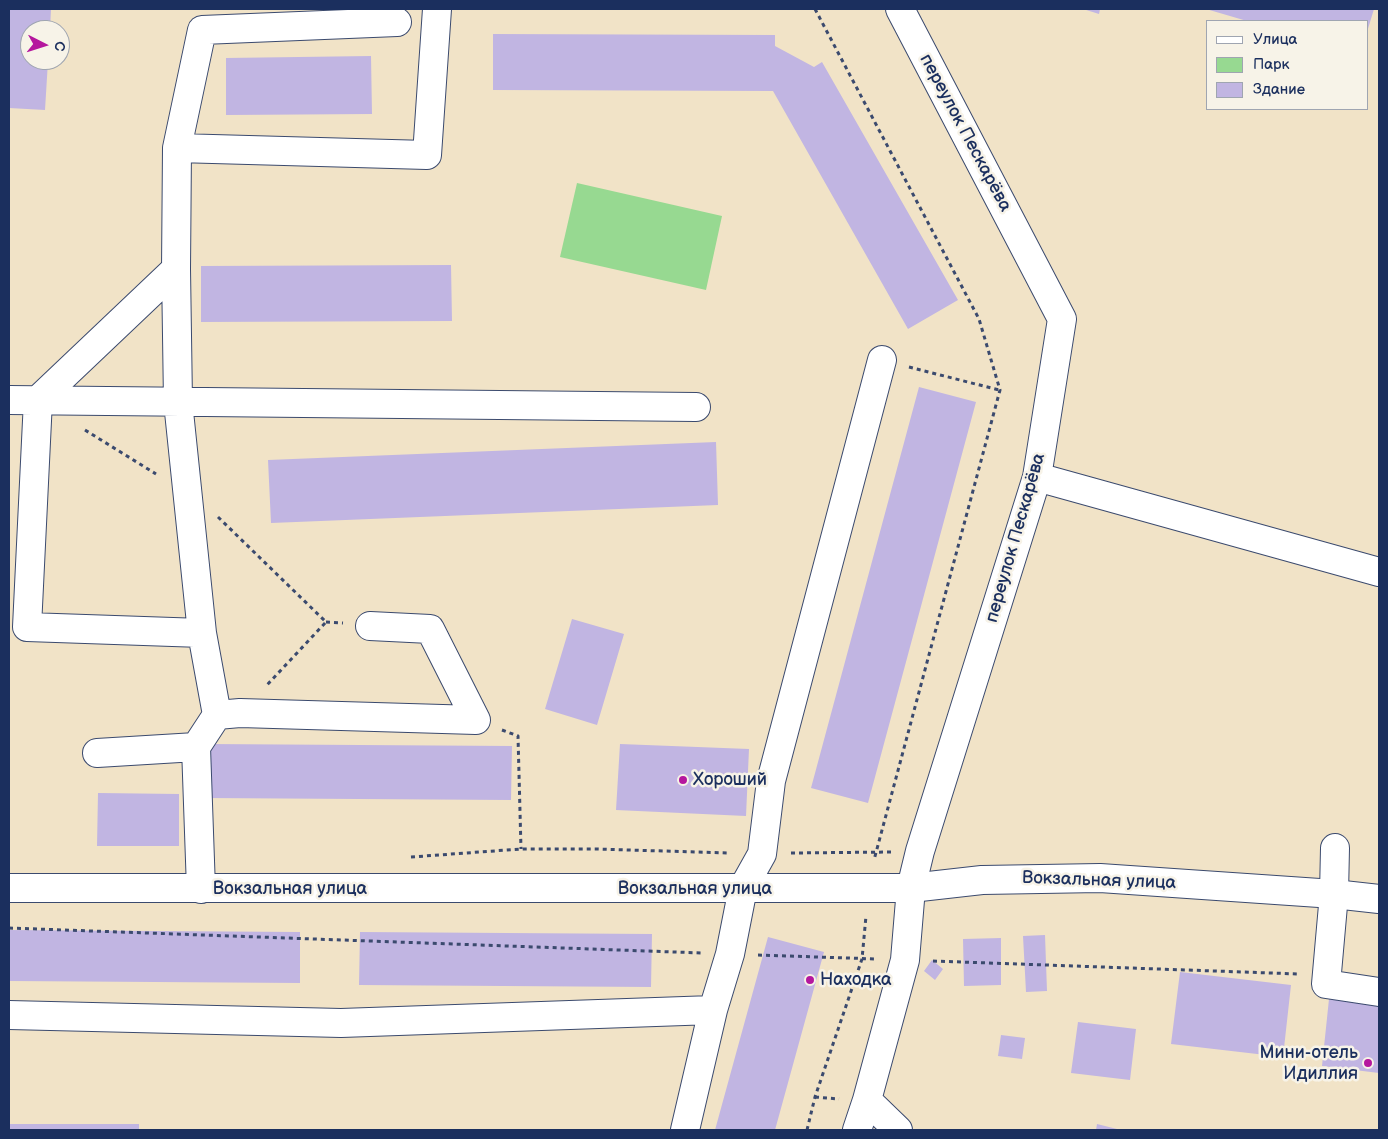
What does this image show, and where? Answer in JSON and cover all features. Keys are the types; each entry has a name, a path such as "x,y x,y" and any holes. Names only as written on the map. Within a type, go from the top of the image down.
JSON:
{"main road":[{"path":"177,148 427,155 437,9"},
{"name":"переулок Пескарёва","path":"857,1130 905,960 912,888 920,850 1037,477 1062,319 900,9"},
{"path":"201,889 196,747 217,715 202,633 178,402 176,269 177,148 202,30 283,18 397,22"},
{"path":"176,269 38,400 27,627 202,633"},
{"path":"685,1130 713,1010 730,954 743,888 762,854 771,781 882,360"},
{"path":"9,400 696,407"},
{"path":"1037,477 1379,572"},
{"path":"217,715 240,713 476,720 430,629 370,626"},
{"path":"97,753 196,747"},
{"path":"1335,848 1334,894 1326,984 1379,992"},
{"name":"Вокзальная улица","path":"9,888 912,888 982,880 1100,878 1334,894 1379,899"},
{"path":"9,1015 341,1023 713,1010"},
{"path":"867,1100 898,1130"}],"path":[{"path":"807,1130 815,1097 862,959 869,888 876,852 1000,390 980,319 815,9"},
{"path":"882,360 1000,390"},
{"path":"476,720 518,736 521,849"},
{"path":"407,858 521,849 596,849 762,854 920,850"},
{"path":"9,928 1299,974"}],"green space":[{"path":"577,183 722,216 706,290 560,257"}],"building":[{"path":"9,9 51,9 50,20 20,20 20,70 47,70 45,110 9,108"},
{"path":"1083,9 1100,9 1099,14"},
{"path":"1206,9 1374,9 1368,29 1368,20 1244,20"},
{"path":"493,34 775,35 775,46 814,67 822,62 958,300 908,329 773,91 493,90"},
{"path":"371,56 372,114 226,115 226,58"},
{"path":"451,265 452,321 201,322 201,266"},
{"path":"919,387 976,402 868,803 811,788"},
{"path":"716,442 718,505 271,523 268,460"},
{"path":"572,619 624,634 597,725 545,709"},
{"path":"207,744 512,746 511,800 206,798"},
{"name":"Хороший","path":"620,744 749,749 746,816 616,810"},
{"path":"98,793 179,794 179,846 97,846"},
{"path":"9,930 300,932 300,983 9,981"},
{"path":"360,932 652,934 651,987 359,985"},
{"path":"1045,935 1047,991 1026,992 1023,936"},
{"path":"768,937 824,952 775,1130 715,1130"},
{"path":"1001,938 1001,985 964,986 963,939"},
{"path":"932,960 943,969 935,980 924,971"},
{"path":"1180,972 1291,985 1283,1057 1171,1044"},
{"path":"1329,999 1379,1005 1379,1073 1322,1066"},
{"path":"1078,1022 1136,1029 1130,1080 1071,1073"},
{"path":"1001,1035 1025,1038 1022,1059 998,1056"},
{"path":"9,1124 139,1124 139,1130 9,1130"},
{"path":"1097,1124 1121,1130 1096,1130"}],"place":[{"name":"Хороший","path":"683,780"},
{"name":"Находка","path":"810,980"},
{"name":"Мини-отель Идиллия","path":"1368,1063"}]}
